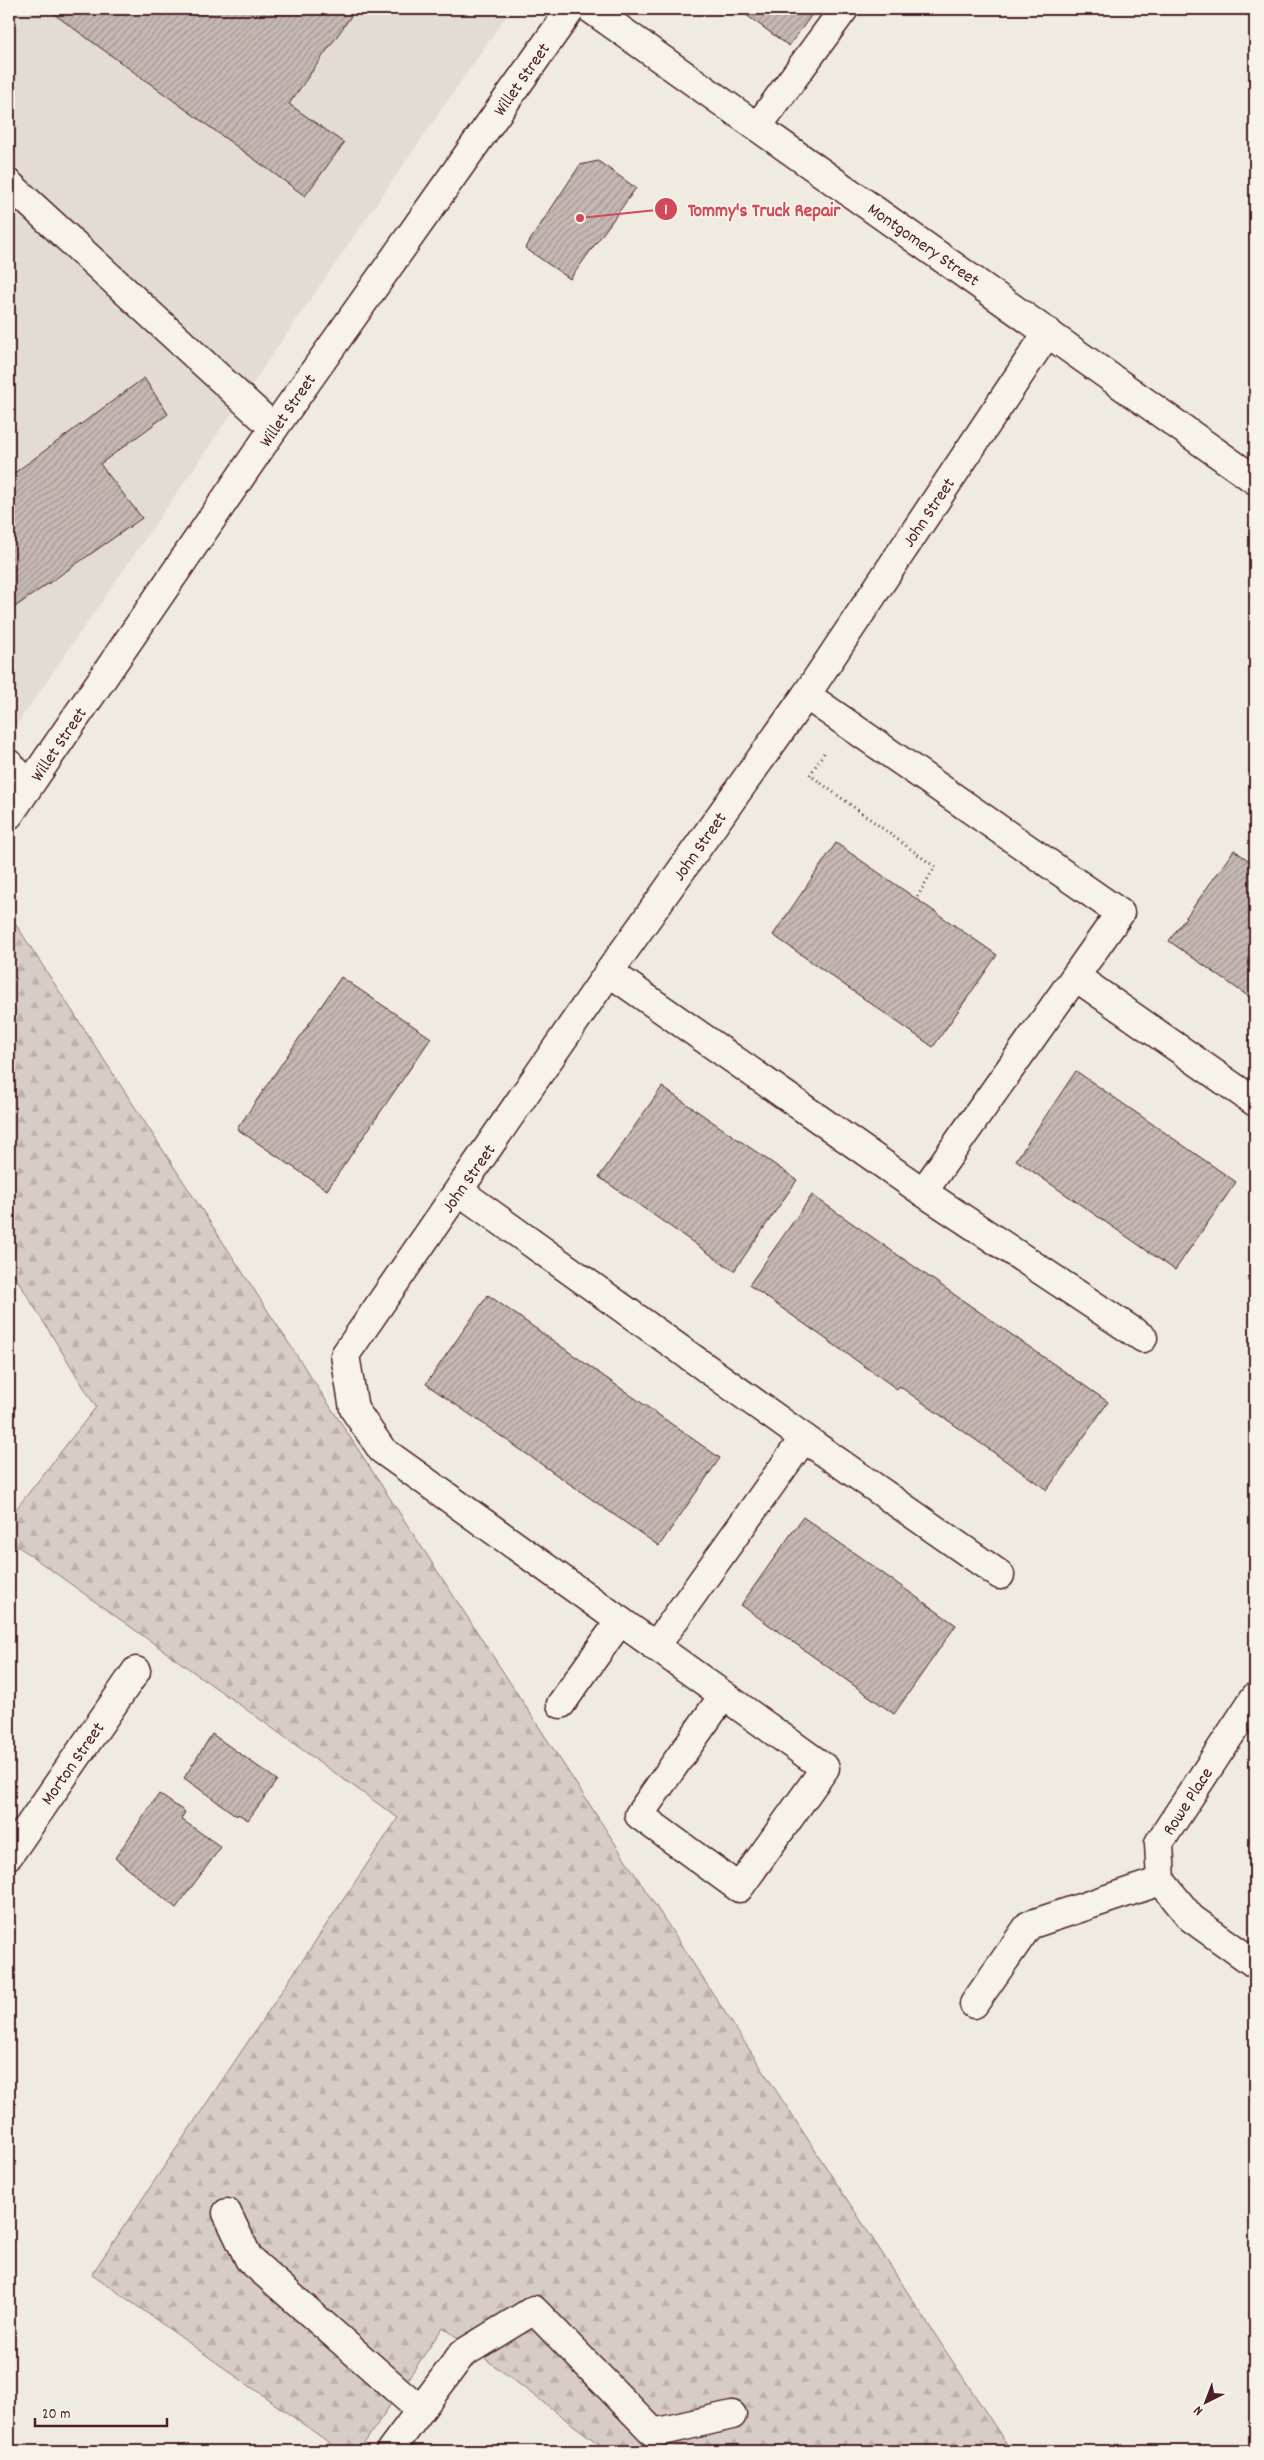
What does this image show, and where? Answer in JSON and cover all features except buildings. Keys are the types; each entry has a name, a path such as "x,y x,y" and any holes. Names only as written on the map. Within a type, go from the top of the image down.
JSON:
{"street":[{"name":"Willet Street","path":"9,815 274,428 571,9"},
{"name":"Montgomery Street","path":"591,9 1255,480"},
{"path":"758,126 844,9"},
{"path":"9,184 274,428"},
{"name":"John Street","path":"620,1621 382,1450 354,1409 345,1355 609,972 806,695 1048,332"},
{"path":"806,695 1120,913 923,1192"},
{"path":"9,764 29,785"},
{"path":"609,972 923,1192 1143,1338"},
{"path":"1076,977 1255,1102"},
{"path":"459,1191 804,1438 1000,1575"},
{"path":"655,1647 804,1438"},
{"path":"561,1704 620,1621 826,1768 739,1888 639,1815 723,1696"},
{"name":"Morton Street","path":"9,1855 136,1671"},
{"name":"Rowe Place","path":"1161,1881 1159,1843 1255,1697"},
{"path":"974,2004 1029,1925 1161,1881 1191,1918 1255,1964"},
{"path":"227,2213 249,2259 419,2409"},
{"path":"390,2451 419,2409 462,2354 534,2310 654,2434 732,2415"}],"path":[{"path":"828,747 810,775 936,867 916,899"}],"shaded area":[{"path":"9,9 511,9 9,736"}],"green space":[{"path":"9,914 1011,2451 608,2451 443,2327 359,2451 341,2451 92,2274 398,1818 9,1540 9,1518 96,1407 9,1266"}],"place":[{"name":"Tommy's Truck Repair","path":"580,218"}]}
